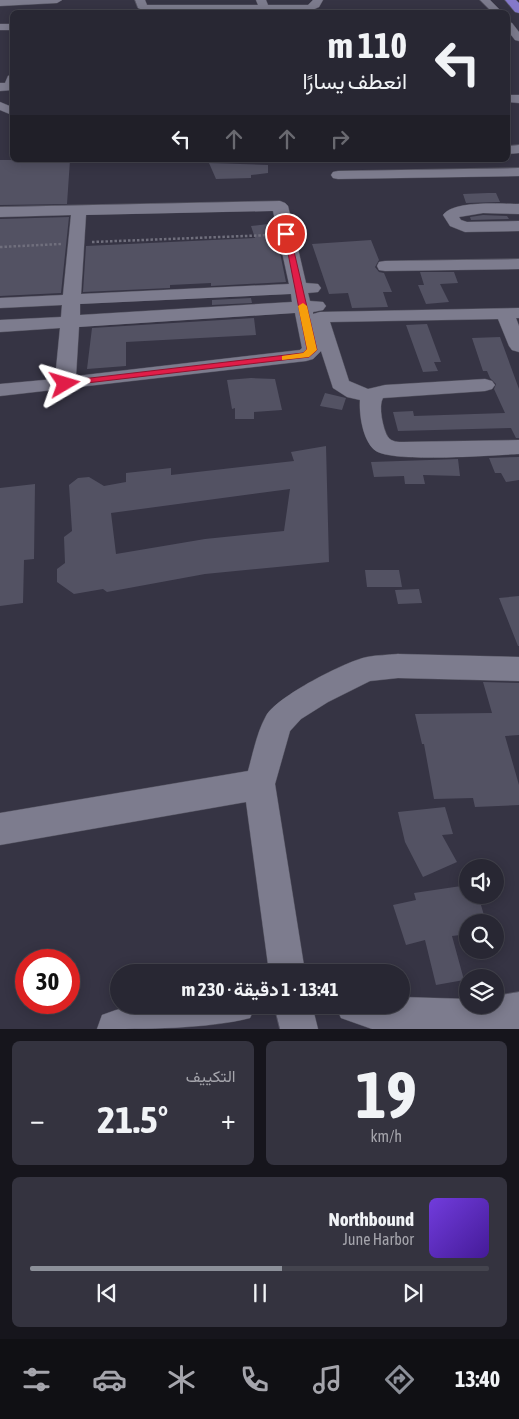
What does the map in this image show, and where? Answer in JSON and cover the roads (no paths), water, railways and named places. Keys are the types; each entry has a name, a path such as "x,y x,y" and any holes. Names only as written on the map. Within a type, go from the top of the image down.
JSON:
{"highway":[{"path":"510,0 519,10"}],"street":[{"path":"0,3 57,0"},
{"path":"140,0 142,6 150,8 205,4 310,8 316,5 318,0"},
{"path":"485,0 494,10"},
{"path":"510,27 519,38"},
{"path":"338,175 519,172"},
{"path":"290,202 305,288"},
{"path":"0,212 280,206 286,234 340,384 354,392 372,397 385,391 486,385"},
{"path":"519,209 469,210 454,212 451,215 455,223 465,227 519,226"},
{"path":"65,384 79,211"},
{"path":"385,266 519,264"},
{"path":"0,303 305,288"},
{"path":"0,390 306,355 312,350 313,310"},
{"path":"0,326 313,310 512,313 519,346"},
{"path":"372,397 370,402 376,436 382,444 389,448 519,447"},
{"path":"286,964 259,784 277,724 292,710 347,678 368,669 398,666 519,669"},
{"path":"0,829 259,784"},
{"path":"386,1014 482,1024 519,1011"},
{"path":"116,1029 192,1014"},
{"path":"295,1014 299,1029"}]}
